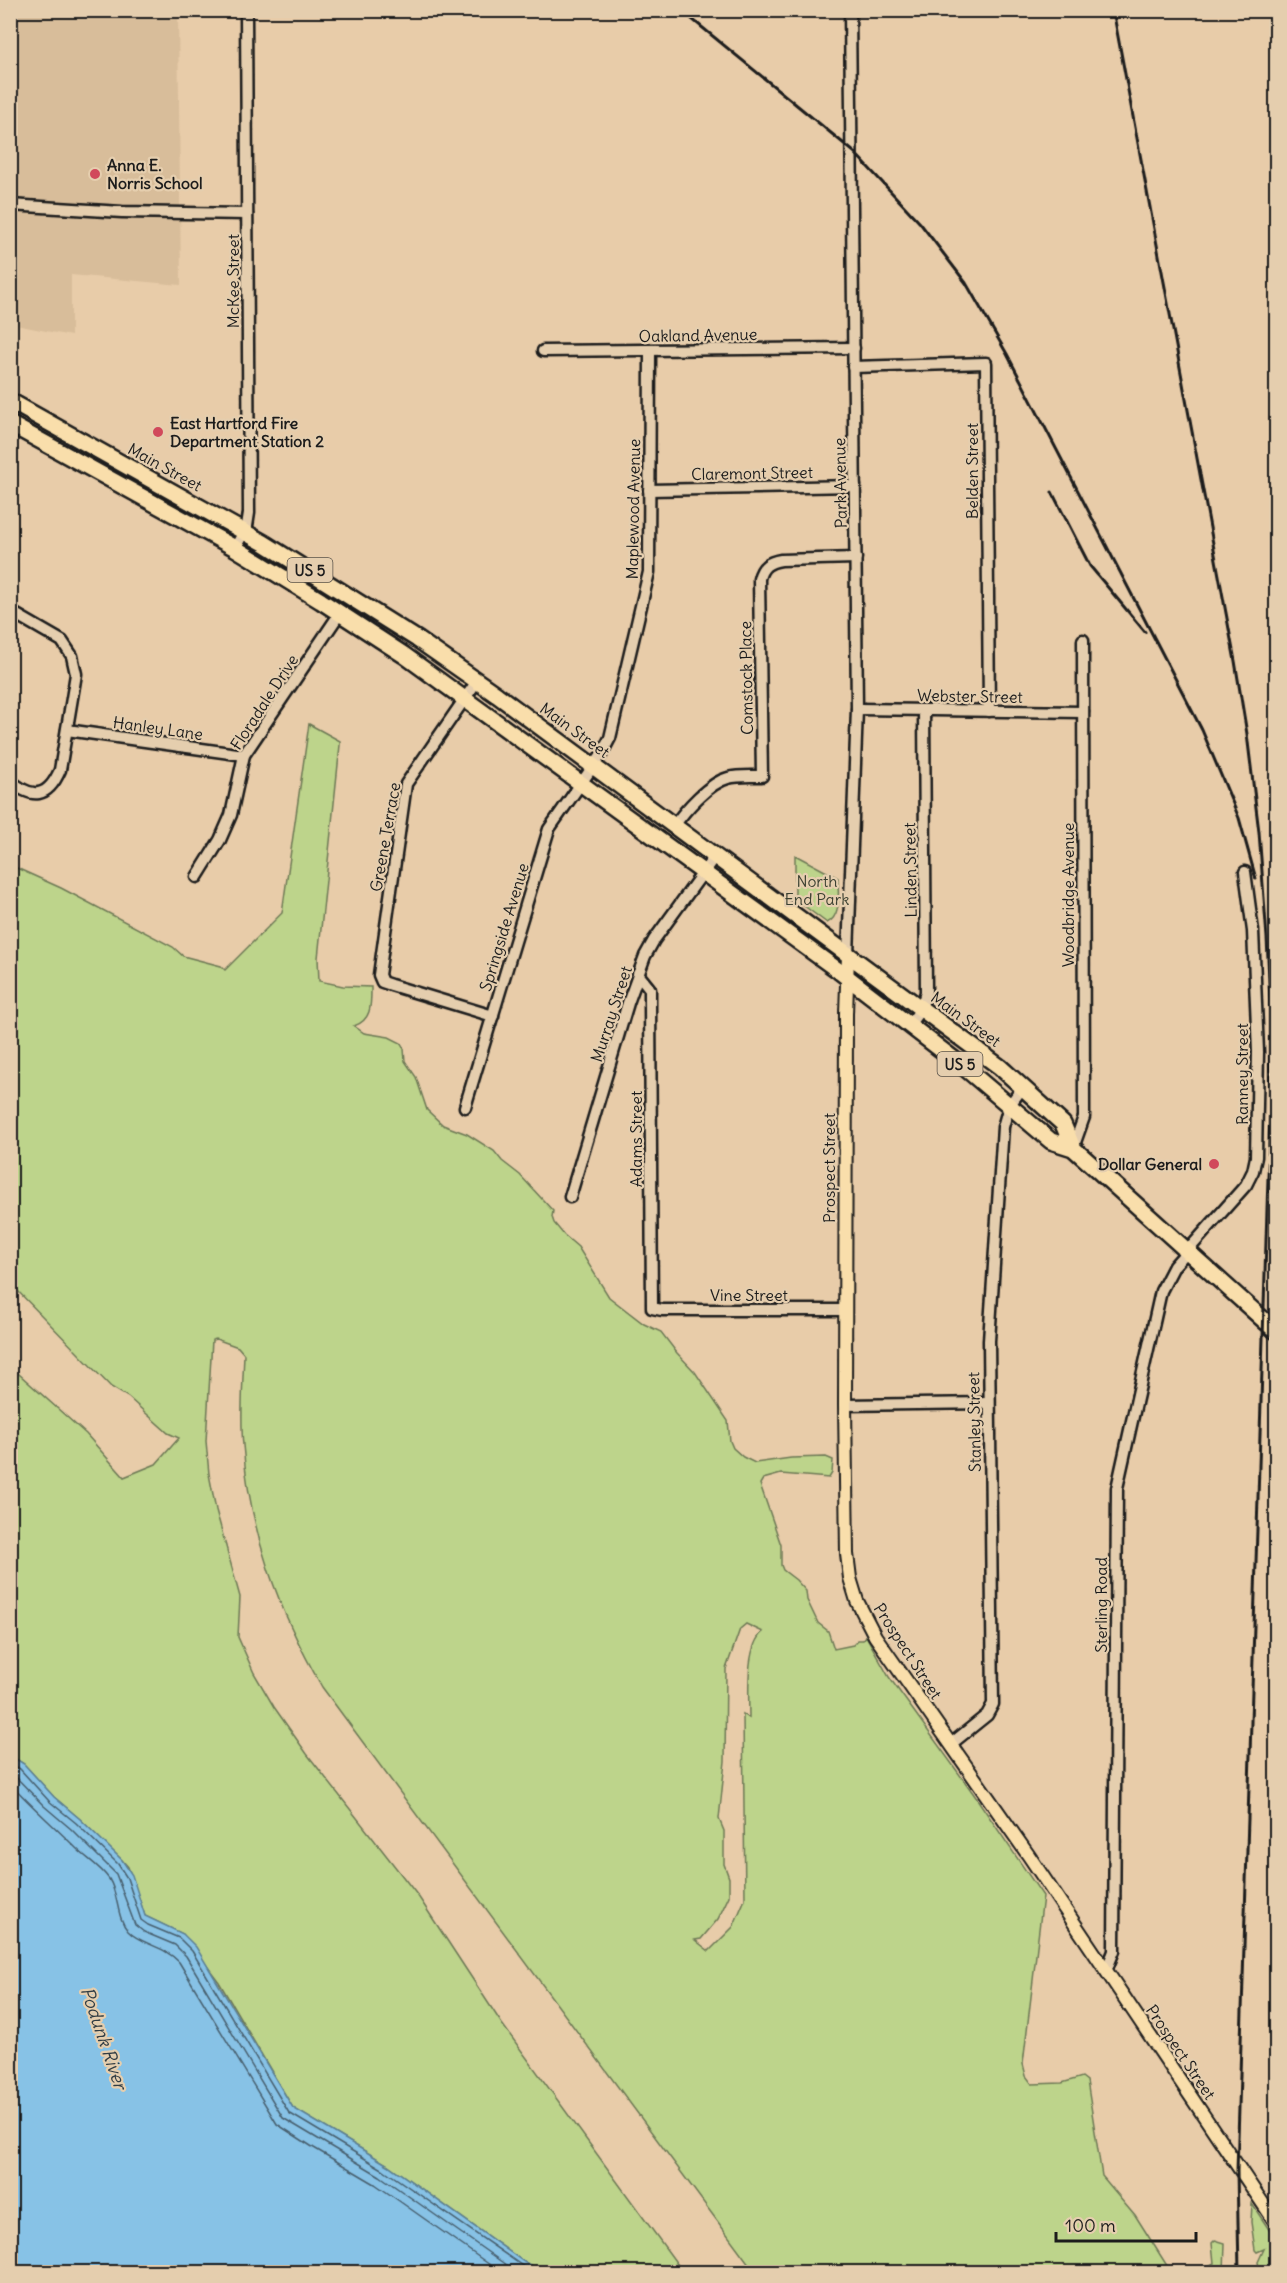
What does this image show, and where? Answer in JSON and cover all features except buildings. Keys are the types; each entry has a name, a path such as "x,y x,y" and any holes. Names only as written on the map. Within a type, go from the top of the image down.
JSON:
{"highway":[{"name":"Main Street","path":"10,402 244,531 343,591 477,681 996,1063 1063,1124 1073,1148"},
{"name":"Main Street","path":"10,424 235,548 340,613 465,698 847,977 1051,1141 1073,1148 1276,1331"},
{"path":"138,494 147,477"}],"main road":[{"name":"Prospect Street","path":"848,955 845,1405 847,1546 854,1593 867,1623 1275,2216"}],"street":[{"name":"McKee Street","path":"235,548 244,531 249,513 246,10"},
{"name":"Park Avenue","path":"848,955 857,709 850,10"},
{"path":"10,205 122,212 247,214"},
{"name":"Oakland Avenue","path":"543,351 854,348"},
{"name":"Maplewood Avenue","path":"593,766 610,738 647,584 650,560 650,351"},
{"name":"Belden Street","path":"854,367 986,363 988,711"},
{"name":"Claremont Street","path":"650,490 855,486"},
{"name":"Comstock Place","path":"674,826 691,805 720,781 735,777 762,776 759,579 763,568 781,560 856,558"},
{"path":"10,610 62,641 72,656 76,674 60,770 54,783 43,793 29,794 10,780"},
{"name":"Floradale Drive","path":"196,878 220,840 231,815 244,755 340,613"},
{"name":"Woodbridge Avenue","path":"1073,1148 1084,1117 1083,640"},
{"name":"Greene Terrace","path":"477,681 406,784 379,975 382,982 493,1016"},
{"name":"Webster Street","path":"857,709 1083,712"},
{"name":"Linden Street","path":"909,1025 921,1009 926,992 924,710"},
{"name":"Hanley Lane","path":"67,730 244,755"},
{"name":"Springside Avenue","path":"465,1107 549,829 593,766"},
{"name":"Murray Street","path":"570,1197 638,974 654,940 715,856"},
{"name":"Ranney Street","path":"1188,1251 1246,1185 1253,1172 1256,1157 1257,1029 1253,931 1245,872"},
{"name":"Adams Street","path":"638,974 650,989 652,1308"},
{"name":"Stanley Street","path":"951,1744 987,1715 993,1704 988,1341 1003,1127 1009,1106 1023,1087"},
{"name":"Sterling Road","path":"1106,1971 1114,1951 1117,1488 1158,1299 1169,1274 1188,1251"},
{"name":"Vine Street","path":"652,1308 662,1310 845,1310"},
{"path":"845,1405 989,1403"}],"shaded area":[{"name":"Anna E. Norris School","path":"11,11 178,11 181,285 71,275 71,336 11,324"}],"green space":[{"path":"309,724 340,741 318,958 319,981 343,986 371,987 367,1016 354,1026 364,1033 389,1037 401,1043 405,1061 416,1077 427,1110 443,1125 467,1134 494,1151 553,1211 554,1223 578,1247 609,1297 644,1324 661,1332 695,1372 728,1421 733,1448 743,1457 755,1463 791,1458 826,1457 833,1460 832,1473 829,1478 781,1474 763,1479 760,1484 781,1545 783,1570 806,1591 807,1600 818,1623 828,1631 834,1649 853,1645 866,1636 889,1677 973,1793 1043,1896 1023,2064 1026,2076 1032,2084 1062,2083 1082,2077 1087,2081 1102,2176 1135,2215 1171,2272 755,2272 322,1687 292,1629 259,1540 252,1510 243,1445 244,1354 238,1347 216,1339 212,1340 206,1441 216,1510 240,1597 238,1637 254,1673 274,1707 307,1754 418,1896 502,2024 683,2272 543,2272 524,2262 388,2165 293,2108 219,1982 183,1934 145,1916 128,1867 80,1819 54,1797 24,1764 11,1756 11,1367 86,1434 124,1477 156,1464 179,1438 168,1433 128,1397 111,1387 11,1284 10,865 61,888 173,947 183,956 221,966 225,970 282,913","holes":["746,1624 763,1632 753,1648 751,1660 749,1718 743,1714 745,1899 733,1927 709,1951 695,1940 701,1939 718,1919 729,1896 729,1878 724,1864 724,1831 719,1819 725,1761 726,1669 740,1629"]},
{"name":"North End Park","path":"795,855 838,878 837,910 832,920 827,923 795,899"},
{"path":"1252,2204 1276,2240 1276,2262 1260,2272 1258,2262 1264,2249 1257,2252 1255,2250 1251,2222"},
{"path":"1215,2240 1225,2243 1224,2272 1198,2272 1214,2263 1212,2243"}],"water":[{"name":"Podunk River","path":"11,1756 24,1764 54,1797 122,1860 132,1875 145,1916 183,1934 196,1947 293,2108 388,2165 524,2262 543,2272 11,2272"}],"railway":[{"path":"681,10 854,152 920,223 966,283 1007,354 1202,730 1239,818 1256,879"},
{"path":"1113,10 1235,661 1259,832 1267,938 1270,1001 1270,1113 1237,2171 1239,2272"},
{"path":"1052,492 1090,566 1145,632"}],"place":[{"name":"Anna E. Norris School","path":"95,174"},
{"name":"East Hartford Fire Department Station 2","path":"158,432"},
{"name":"Dollar General","path":"1214,1164"}]}
